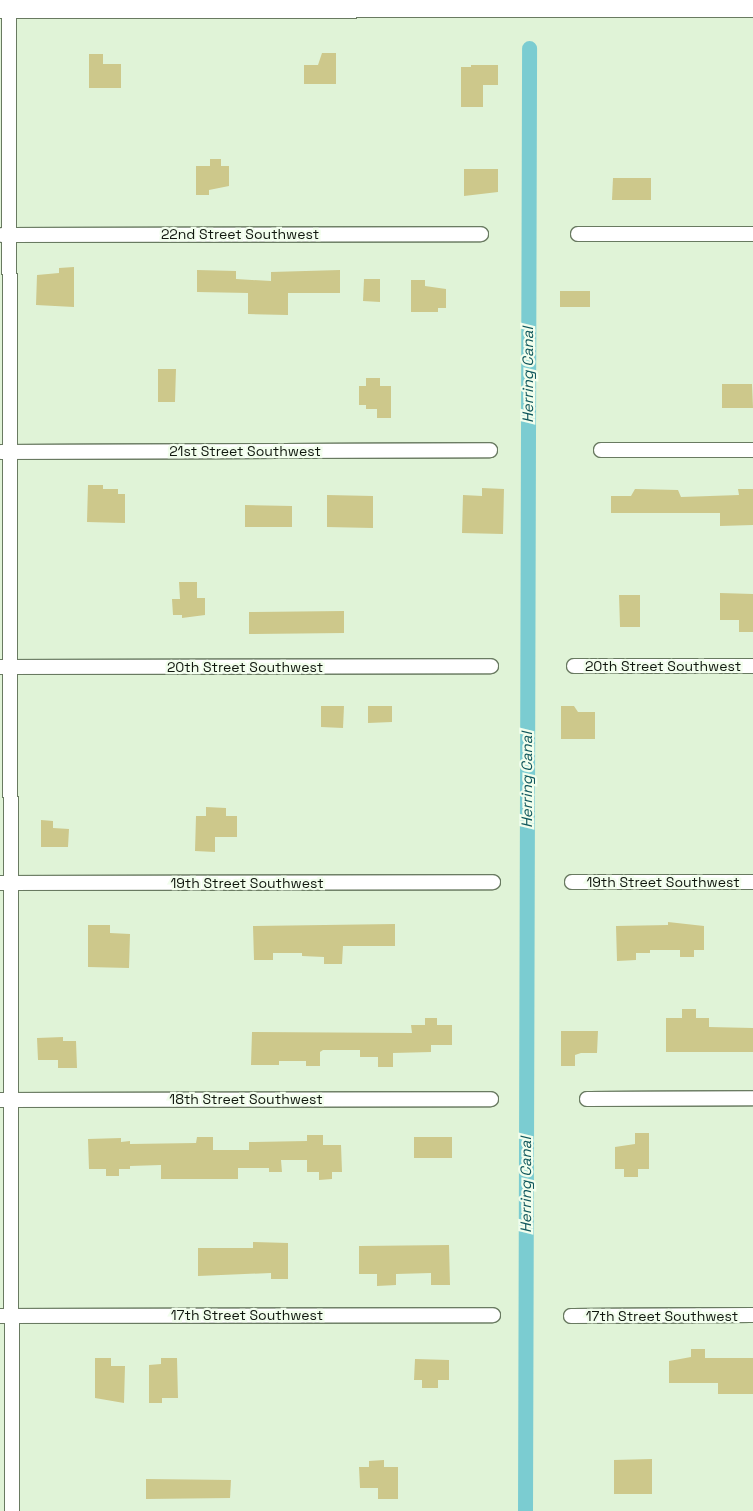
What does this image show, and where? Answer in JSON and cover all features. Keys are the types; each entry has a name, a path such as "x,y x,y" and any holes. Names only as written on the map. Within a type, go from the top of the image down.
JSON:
{"street":[{"path":"12,1511 6,1316 5,8 278,4 753,7"},
{"name":"22nd Street Southwest","path":"5,235 481,234"},
{"path":"578,234 753,234"},
{"name":"21st Street Southwest","path":"5,451 490,450"},
{"path":"600,450 753,450"},
{"name":"20th Street Southwest","path":"5,667 491,666"},
{"name":"20th Street Southwest","path":"574,666 753,666"},
{"name":"19th Street Southwest","path":"5,883 493,882"},
{"name":"19th Street Southwest","path":"572,882 753,882"},
{"path":"587,1099 753,1098"},
{"name":"18th Street Southwest","path":"6,1100 491,1099"},
{"name":"17th Street Southwest","path":"6,1316 493,1314"},
{"name":"17th Street Southwest","path":"571,1316 753,1315"}],"building":[{"path":"322,53 336,53 336,84 304,84 304,65 318,65"},
{"path":"89,54 103,54 103,64 121,64 121,88 89,88"},
{"path":"471,65 498,65 498,85 483,85 483,107 461,107 461,67 471,67"},
{"path":"210,159 221,159 221,166 229,166 229,186 209,190 209,195 196,195 196,166 210,166"},
{"path":"464,169 498,169 498,192 464,196"},
{"path":"613,178 651,178 651,200 612,200"},
{"path":"74,267 74,307 36,305 37,275 59,273 59,268"},
{"path":"197,270 236,271 236,279 271,281 271,272 340,270 340,293 288,293 288,315 248,314 248,293 197,292"},
{"path":"364,279 380,279 380,302 363,301"},
{"path":"411,280 425,280 425,286 446,289 446,308 438,308 438,312 411,312"},
{"path":"560,291 590,291 590,307 560,307"},
{"path":"158,369 176,369 175,402 158,402"},
{"path":"366,378 380,378 380,386 391,386 391,418 377,418 377,409 366,409 366,405 359,405 359,386 366,386"},
{"path":"722,384 752,384 753,408 722,408"},
{"path":"88,485 103,485 103,489 118,489 118,494 125,494 125,523 87,522"},
{"path":"482,488 504,489 503,534 462,533 463,495 482,496"},
{"path":"635,489 678,490 681,497 739,495 738,489 753,489 753,525 720,526 720,513 611,513 611,496 631,496"},
{"path":"327,495 373,496 373,528 327,527"},
{"path":"245,505 292,506 292,527 245,527"},
{"path":"179,582 197,582 197,598 205,598 205,615 182,618 182,615 173,615 172,599 180,599"},
{"path":"720,593 753,594 753,632 739,632 739,620 720,620"},
{"path":"619,595 640,595 640,627 620,627"},
{"path":"344,611 344,633 249,634 249,612"},
{"path":"321,706 344,706 343,728 321,727"},
{"path":"368,706 392,706 392,722 368,723"},
{"path":"561,706 574,706 578,712 595,712 595,739 561,739"},
{"path":"206,807 226,808 226,816 237,816 237,837 215,837 215,852 195,851 196,816 206,816"},
{"path":"41,820 53,821 53,828 69,829 68,847 41,847"},
{"path":"668,922 704,926 704,950 694,950 694,957 680,957 680,950 650,950 650,953 636,953 636,960 617,961 616,926 668,925"},
{"path":"395,924 395,946 343,946 342,964 324,964 324,957 302,956 302,953 273,953 273,960 254,960 253,926"},
{"path":"88,925 110,925 110,933 130,934 129,968 88,967"},
{"path":"682,1009 696,1009 696,1018 709,1018 709,1027 753,1028 753,1052 666,1052 666,1018 682,1018"},
{"path":"425,1018 437,1018 437,1025 452,1025 452,1045 431,1045 431,1052 393,1053 393,1067 378,1067 378,1057 360,1057 360,1050 323,1050 320,1052 320,1066 306,1066 306,1061 279,1061 279,1065 251,1065 252,1032 412,1033 411,1025 425,1025"},
{"path":"561,1031 598,1031 597,1053 575,1055 575,1066 561,1066"},
{"path":"63,1037 63,1041 76,1041 77,1068 58,1068 58,1060 38,1060 37,1038"},
{"path":"635,1133 649,1133 649,1169 638,1169 638,1177 624,1177 624,1169 615,1169 615,1147 635,1144"},
{"path":"307,1135 323,1135 323,1145 341,1145 342,1172 332,1172 332,1179 319,1180 319,1172 307,1172 307,1160 281,1160 282,1172 269,1172 269,1168 238,1168 238,1179 161,1179 161,1165 130,1166 130,1169 119,1169 119,1176 106,1176 106,1169 89,1169 88,1139 121,1138 121,1142 130,1141 130,1144 196,1143 197,1137 213,1137 213,1150 249,1150 249,1142 307,1141"},
{"path":"414,1137 452,1137 452,1158 414,1158"},
{"path":"253,1242 288,1243 288,1279 271,1279 271,1273 198,1276 198,1248 253,1248"},
{"path":"449,1245 450,1285 431,1285 431,1273 396,1274 396,1285 377,1286 377,1274 359,1274 359,1246"},
{"path":"691,1349 705,1349 705,1358 753,1358 753,1394 718,1394 718,1383 669,1383 669,1361 691,1357"},
{"path":"95,1358 111,1358 111,1366 125,1366 124,1403 95,1398"},
{"path":"161,1358 177,1358 178,1398 162,1398 162,1403 149,1403 149,1365 161,1364"},
{"path":"415,1359 449,1360 449,1380 438,1380 438,1388 422,1388 422,1380 414,1380"},
{"path":"652,1459 652,1494 614,1494 614,1460"},
{"path":"384,1460 384,1467 398,1467 398,1499 378,1499 378,1488 360,1488 359,1467 369,1467 369,1461"},
{"path":"146,1479 231,1480 230,1498 146,1499"}],"waterway":[{"name":"Herring Canal","path":"525,1511 529,48"}]}
